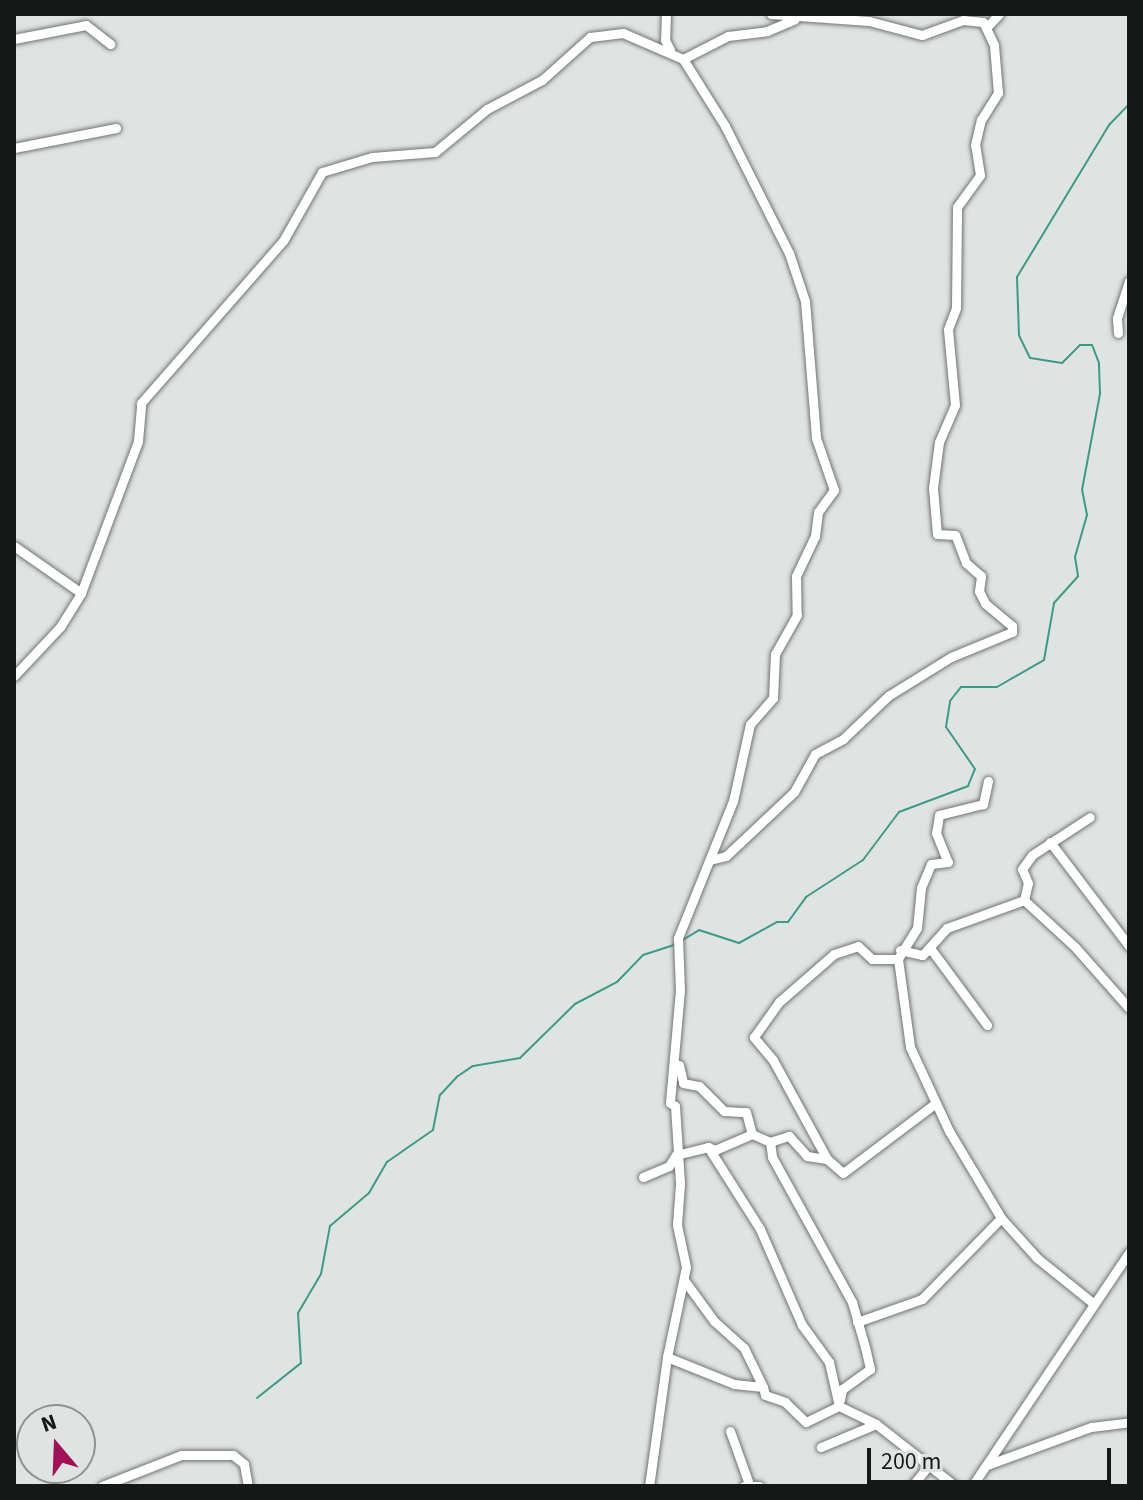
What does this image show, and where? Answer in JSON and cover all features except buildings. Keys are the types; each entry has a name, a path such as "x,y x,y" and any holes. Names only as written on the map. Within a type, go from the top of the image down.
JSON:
{"street":[{"path":"649,1486 667,1357 684,1280 675,1106 670,1103 676,1036 678,938 733,801 750,724 773,698 775,654 797,615 796,576 815,536 818,512 834,490 816,438 805,301 789,253 725,126 683,59 670,50 665,40 666,14"},
{"path":"710,860 726,856 794,792 815,754 843,739 888,696 951,657 1012,632 1012,626 985,603 979,591 981,576 966,563 955,535 937,534 933,488 939,442 955,405 948,339 956,308 957,207 980,175 975,145 1000,82 986,28 983,22 963,20 922,35 869,21 771,14"},
{"path":"986,28 999,14"},
{"path":"683,59 728,36 767,31 797,18"},
{"path":"14,39 86,25 99,31 110,44"},
{"path":"14,676 60,627 81,593 138,441 141,403 283,241 322,172 372,157 435,152 487,109 542,80 590,37 623,33 654,49 670,50"},
{"path":"14,148 116,128"},
{"path":"1118,333 1117,318 1129,281"},
{"path":"14,546 81,593"},
{"path":"988,781 983,804 939,815 936,833 948,862 931,864 921,888 917,928 899,954 910,1047 936,1103 1001,1218 1037,1258 1094,1304"},
{"path":"1024,900 1028,883 1022,869 1050,842 1090,817"},
{"path":"1050,842 1129,946"},
{"path":"922,955 947,928 1024,900"},
{"path":"1024,900 1075,947 1129,1008"},
{"path":"936,1103 853,1170 843,1173 827,1159 773,1060 754,1037 779,1002 834,954 858,946 872,959 899,954 922,955 930,948 987,1025"},
{"path":"676,1036 683,1083 699,1086 724,1111 746,1112 752,1134"},
{"path":"643,1177 669,1166 676,1155 708,1147 715,1150 752,1134 770,1142 789,1136 807,1156 827,1159"},
{"path":"770,1142 772,1157 852,1302 870,1369 842,1389 839,1406"},
{"path":"708,1147 760,1229 802,1325 829,1362 839,1406"},
{"path":"857,1322 922,1299 1001,1218"},
{"path":"972,1486 1129,1252"},
{"path":"684,1280 714,1321 744,1348 765,1395 785,1402 806,1422 839,1406"},
{"path":"667,1357 734,1384 763,1387"},
{"path":"839,1406 876,1424 955,1486"},
{"path":"987,1465 1091,1427 1129,1422"},
{"path":"821,1447 876,1424"},
{"path":"730,1431 751,1485"},
{"path":"102,1486 181,1455 233,1455 244,1464 248,1486"},
{"path":"912,1486 929,1465"}],"waterway":[{"path":"681,941 699,930 739,943 777,922 788,922 806,897 863,860 899,812 968,786 975,769 946,727 950,701 961,687 997,687 1044,660 1054,603 1078,576 1075,557 1087,515 1082,490 1100,394 1099,363 1092,345 1080,345 1062,363 1030,358 1019,335 1017,277 1109,125 1129,104"},
{"path":"257,1398 301,1363 298,1313 321,1274 330,1226 369,1193 387,1162 433,1130 440,1095 473,1066 520,1058 575,1004 617,982 643,955 676,944"}]}
